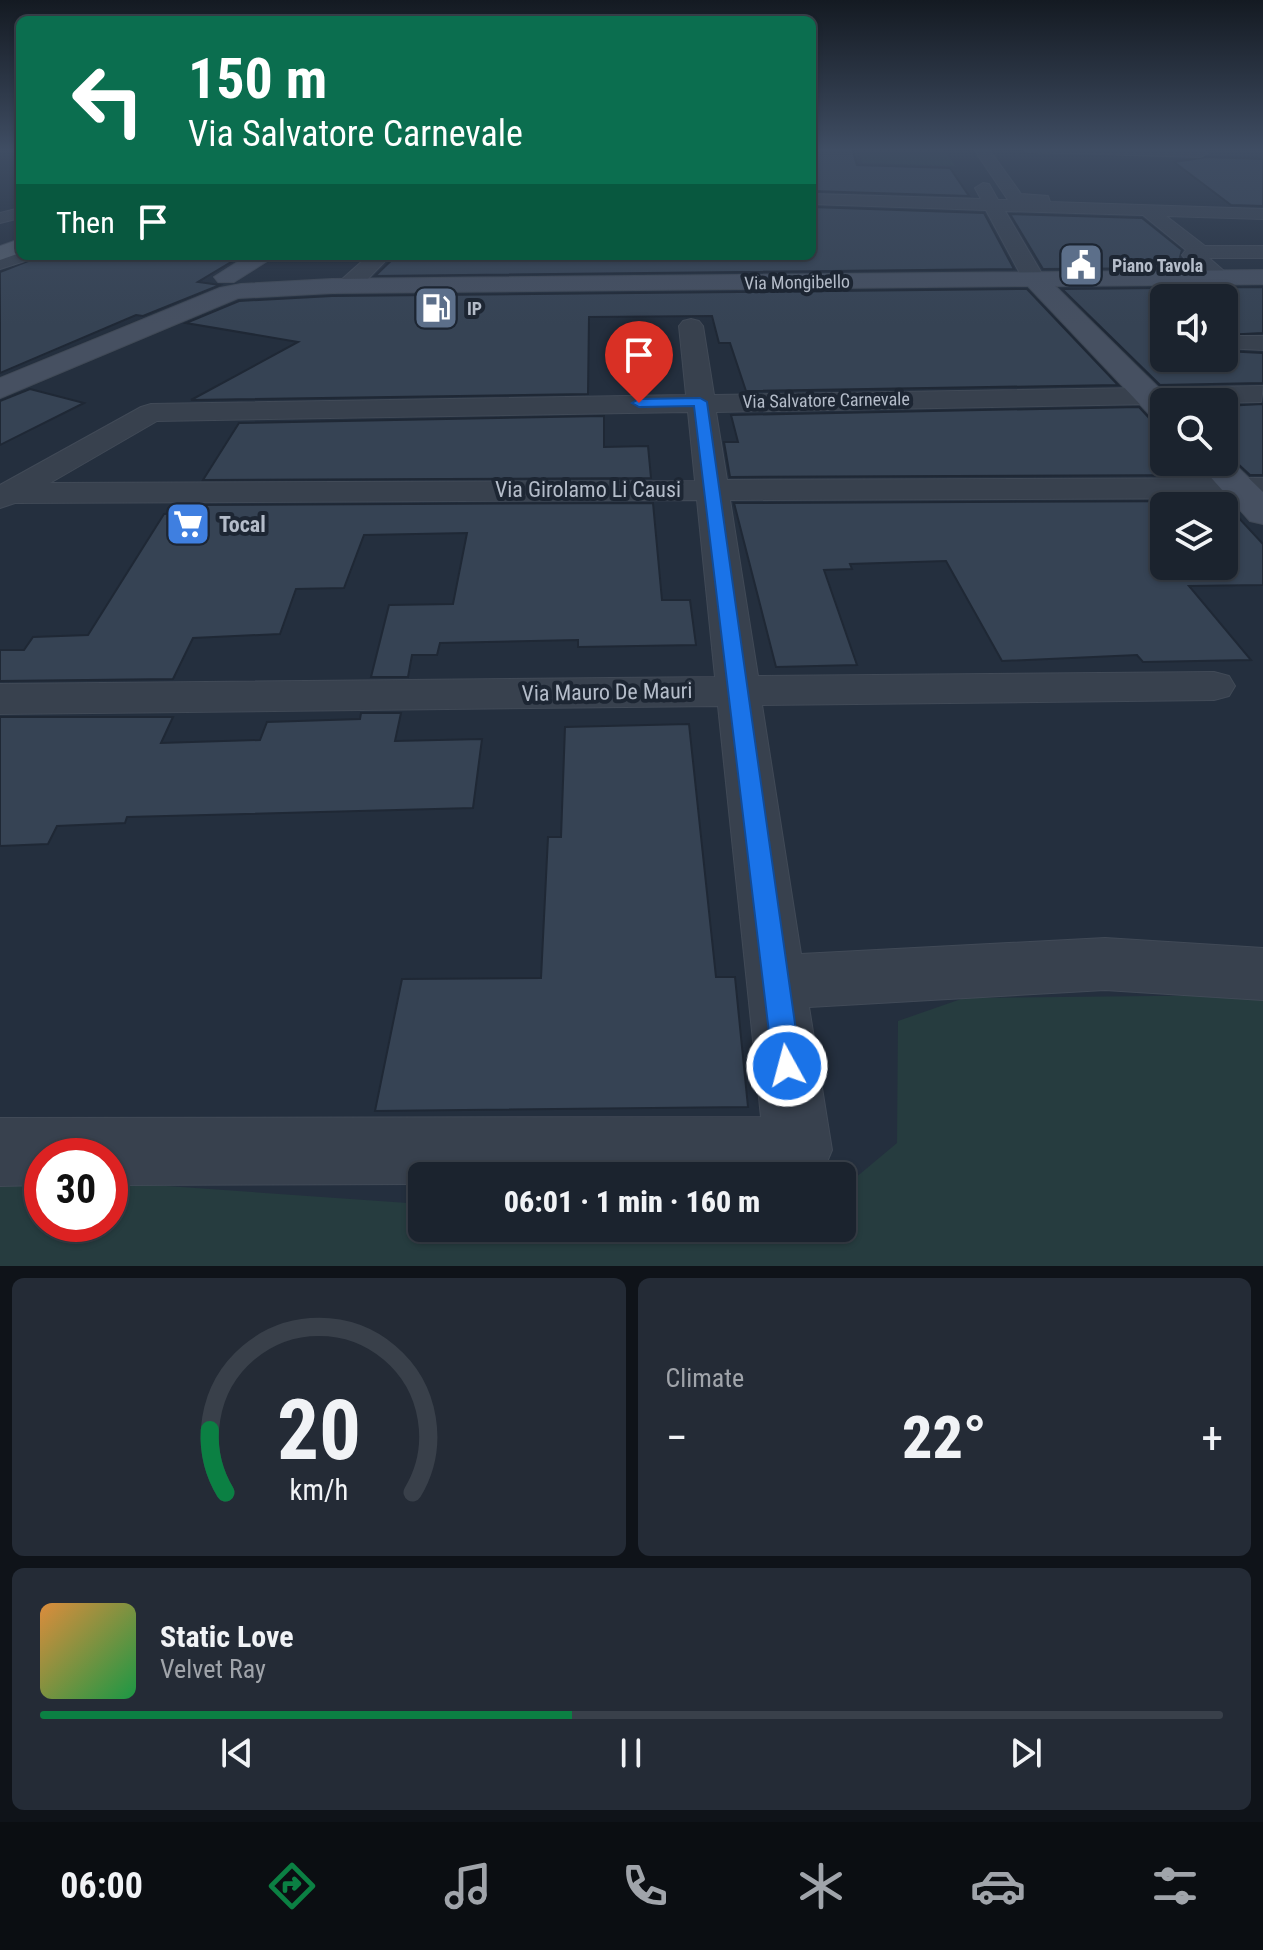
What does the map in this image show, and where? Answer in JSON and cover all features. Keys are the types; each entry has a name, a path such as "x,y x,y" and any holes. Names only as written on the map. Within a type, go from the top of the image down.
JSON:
{"street":[{"path":"995,207 1034,279 1150,397"},
{"path":"1058,207 1263,214"},
{"path":"1227,207 1235,214"},
{"path":"1147,210 1200,252"},
{"path":"1221,278 1192,255 1200,252 1263,252"},
{"path":"340,286 375,260"},
{"name":"Via Mongibello","path":"0,389 125,334 245,276 340,286 1263,277"},
{"path":"0,1152 798,1150 691,326"},
{"path":"1238,343 1263,343"},
{"name":"Via Salvatore Carnevale","path":"1238,396 1261,394"},
{"name":"Via Salvatore Carnevale","path":"4,495 151,413 700,402 1150,403"},
{"path":"1234,476 1251,488 1263,513"},
{"name":"Via Girolamo Li Causi","path":"4,495 1251,488"},
{"name":"Via Mauro De Mauri","path":"0,699 1214,686"},
{"path":"776,982 1105,964 1263,974"}],"green space":[{"path":"1245,995 1263,999 1263,1266 0,1266 0,1181 24,1180 24,1242 128,1242 128,1183 408,1203 408,1242 856,1242 856,1177 897,1143 898,1021 964,998"}],"building":[{"path":"816,207 984,213 1014,269 375,276 392,260 816,260"},
{"path":"1010,214 1142,218 1182,250 1180,257 1191,268 1043,269"},
{"path":"31,260 234,260 198,282 220,285 143,316 136,315 0,373 0,272"},
{"path":"1238,287 1263,287 1263,333 1238,334"},
{"path":"1150,288 1150,372 1238,372 1238,352 1263,353 1263,383 1160,385 1062,289"},
{"path":"1027,289 1118,385 746,391 730,343 719,343 712,316 589,317 588,394 191,400 298,342 186,323 239,301 332,296"},
{"path":"30,389 84,403 0,445 0,401"},
{"path":"1263,404 1263,475 1250,475 1238,464 1238,405"},
{"path":"1139,407 1150,419 1150,475 730,477 724,442 738,442 731,415"},
{"path":"604,416 604,447 648,446 651,478 203,480 239,423"},
{"path":"1150,501 1150,580 1238,580 1238,517 1263,544 1263,585 1189,586 1251,660 1143,662 1137,655 1002,661 946,561 850,564 852,569 824,570 857,665 776,667 734,503"},
{"path":"653,503 662,600 690,600 696,645 578,647 578,640 440,643 437,655 412,655 408,677 371,677 389,605 453,604 467,533 364,535 344,588 296,589 280,634 193,638 173,679 0,681 0,650 24,650 33,637 88,635 164,514 182,513 187,505"},
{"path":"361,713 401,713 395,741 482,739 473,808 127,817 125,823 57,826 48,844 0,846 0,717 173,717 161,743 260,740 267,722 360,719"},
{"path":"689,724 716,977 735,977 748,1107 375,1111 402,979 541,978 548,837 561,837 565,727"}],"place":[{"name":"Piano Tavola","path":"1081,265"},
{"name":"IP","path":"436,308"},
{"name":"Tocal","path":"188,524"}],"route":[{"path":"639,403 700,402 787,1066"}]}
